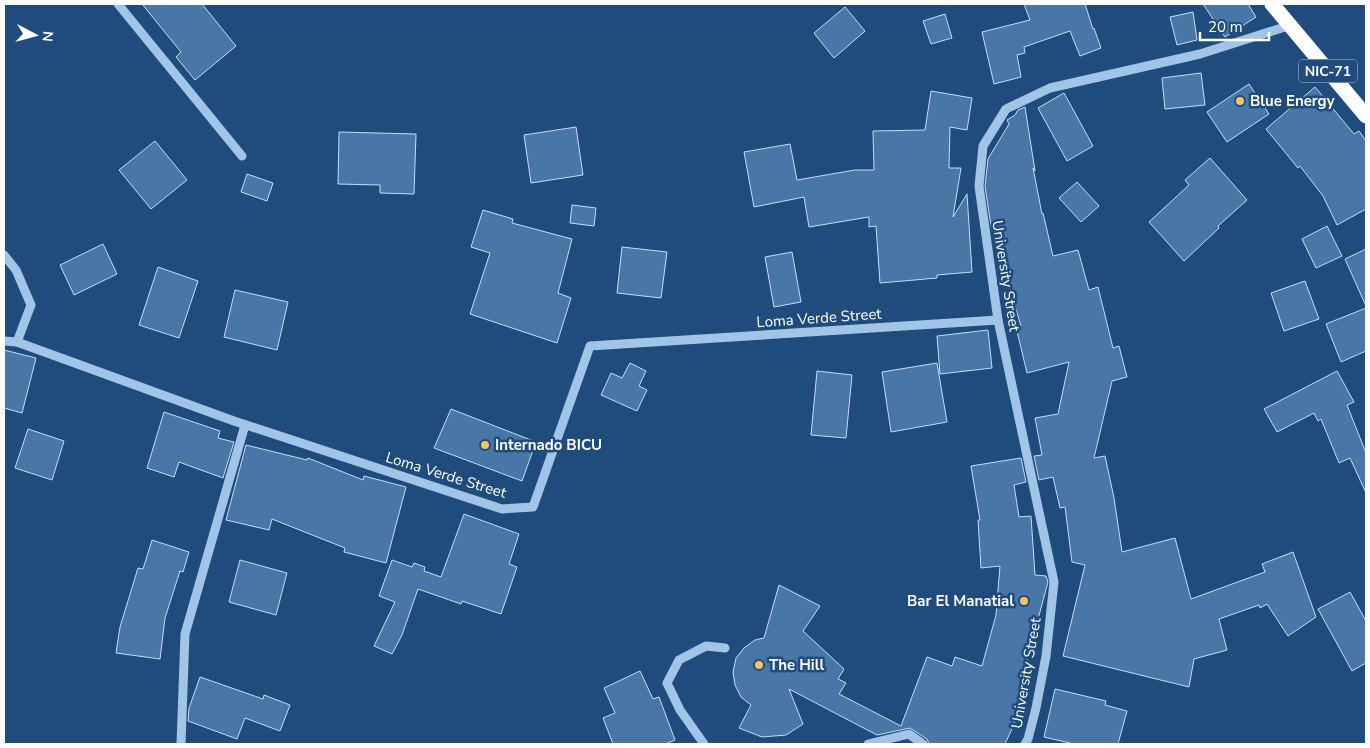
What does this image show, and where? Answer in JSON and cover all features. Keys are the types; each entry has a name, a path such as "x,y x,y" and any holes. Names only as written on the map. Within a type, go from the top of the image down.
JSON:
{"highway":[{"name":"NIC-71","path":"1272,4 1366,116"}],"street":[{"path":"118,4 242,156"},
{"name":"University Street","path":"1025,744 1036,708 1046,656 1054,582 998,320 979,186 983,146 1006,109 1050,88 1200,54 1290,25"},
{"path":"4,255 16,270 31,305 18,342"},
{"name":"Loma Verde Street","path":"4,341 18,342 245,424 502,509 533,507 590,346 998,320"},
{"path":"181,744 185,634 245,424"},
{"path":"704,744 680,710 667,683 679,660 706,646 725,648"},
{"path":"868,744 909,734 923,744"}],"building":[{"path":"142,4 202,4 236,46 195,80 176,57 181,52"},
{"path":"1024,4 1085,4 1101,48 1080,56 1070,31 1024,47 1025,53 1017,55 1021,77 994,84 982,32 1030,20"},
{"path":"1203,4 1248,4 1256,17 1225,37"},
{"path":"845,7 865,31 834,58 814,33"},
{"path":"1193,12 1197,40 1177,45 1170,17"},
{"path":"945,14 952,38 931,44 923,21"},
{"path":"1201,73 1205,105 1165,109 1162,78"},
{"path":"1249,84 1269,114 1227,142 1207,112"},
{"path":"1315,87 1354,134 1359,131 1366,141 1366,209 1337,225 1323,196 1300,166 1298,168 1266,129"},
{"path":"931,91 972,98 967,130 950,127 949,168 961,168 953,217 967,194 972,272 937,275 937,278 880,283 876,226 869,227 869,217 809,227 804,197 754,207 744,152 790,144 797,180 855,170 874,170 873,131 925,130"},
{"path":"1064,93 1093,146 1067,161 1038,108"},
{"path":"1025,107 1035,171 1033,168 1053,256 1078,250 1089,290 1098,287 1113,348 1119,346 1127,377 1112,381 1094,458 1105,456 1114,498 1122,552 1175,538 1191,599 1265,572 1262,564 1293,552 1316,617 1288,636 1267,604 1260,608 1259,605 1219,619 1227,650 1194,659 1189,687 1063,656 1085,565 1072,562 1065,507 1060,508 1053,477 1039,480 1034,456 1042,455 1035,418 1058,414 1069,362 1027,373 1016,327 1021,326 991,226 985,186 988,159 1009,124 1007,120 1015,115 1018,110"},
{"path":"576,127 583,175 531,183 524,135"},
{"path":"339,132 416,134 414,194 380,193 380,185 338,184"},
{"path":"155,141 187,180 151,209 119,170"},
{"path":"1210,158 1247,200 1184,261 1149,222 1189,185 1185,180"},
{"path":"247,174 273,183 267,201 241,192"},
{"path":"1077,182 1099,206 1081,222 1059,198"},
{"path":"572,205 596,208 594,226 570,223"},
{"path":"483,210 513,219 512,223 572,239 558,293 571,298 557,343 470,314 490,253 471,247"},
{"path":"1327,226 1342,256 1316,268 1302,239"},
{"path":"103,244 117,274 74,295 60,265"},
{"path":"622,247 667,252 661,298 617,293"},
{"path":"1366,249 1366,306 1345,259"},
{"path":"792,252 801,302 774,307 765,257"},
{"path":"158,267 198,281 179,338 139,325"},
{"path":"1305,281 1319,319 1284,331 1271,293"},
{"path":"235,290 288,302 277,350 224,337"},
{"path":"1366,308 1366,351 1341,362 1326,324"},
{"path":"988,330 992,368 940,374 937,336"},
{"path":"4,350 36,358 22,413 4,408"},
{"path":"630,363 646,371 639,386 647,390 637,411 601,395 611,373 622,378"},
{"path":"937,363 947,422 891,432 882,372"},
{"path":"817,371 852,375 846,438 811,435"},
{"path":"1337,371 1354,402 1347,405 1366,453 1366,493 1350,458 1339,463 1321,419 1318,421 1314,413 1277,432 1264,409"},
{"name":"Internado BICU","path":"451,409 536,442 522,481 434,448"},
{"path":"164,412 220,431 218,438 234,442 223,478 179,462 174,477 147,468"},
{"path":"28,429 64,441 52,480 15,468"},
{"path":"246,445 307,460 308,458 363,480 364,476 406,487 386,563 344,552 345,548 272,519 269,530 226,520"},
{"path":"1021,458 1026,482 1014,485 1019,517 1031,516 1035,575 1046,576 1048,582 1018,694 1026,698 1005,744 929,744 927,739 910,728 877,735 789,689 803,724 786,735 762,737 739,728 751,705 741,697 735,685 733,672 736,658 744,648 755,640 764,638 779,585 820,606 803,631 844,669 838,679 846,683 839,694 901,726 927,657 952,666 955,657 982,666 996,615 1000,566 981,568 978,520 980,520 971,466"},
{"path":"464,514 519,534 509,564 517,567 501,614 462,601 461,604 418,589 402,635 392,654 374,646 395,602 379,596 392,560 412,567 414,563 425,567 424,571 441,577"},
{"path":"152,540 189,552 183,572 180,571 165,618 160,659 116,653 120,627 138,568 143,569"},
{"path":"240,560 287,573 276,615 229,602"},
{"path":"1350,592 1366,621 1366,663 1352,671 1318,609"},
{"path":"640,671 653,699 659,697 675,740 665,744 613,744 603,718 615,713 604,688"},
{"path":"200,677 263,699 264,695 290,705 280,731 245,718 237,739 188,721 189,708"},
{"path":"1055,689 1106,701 1105,705 1127,711 1118,744 1074,744 1044,737"}],"place":[{"name":"Blue Energy","path":"1240,101"},
{"name":"Internado BICU","path":"485,445"},
{"name":"Bar El Manatial","path":"1024,601"},
{"name":"The Hill","path":"759,665"}]}
